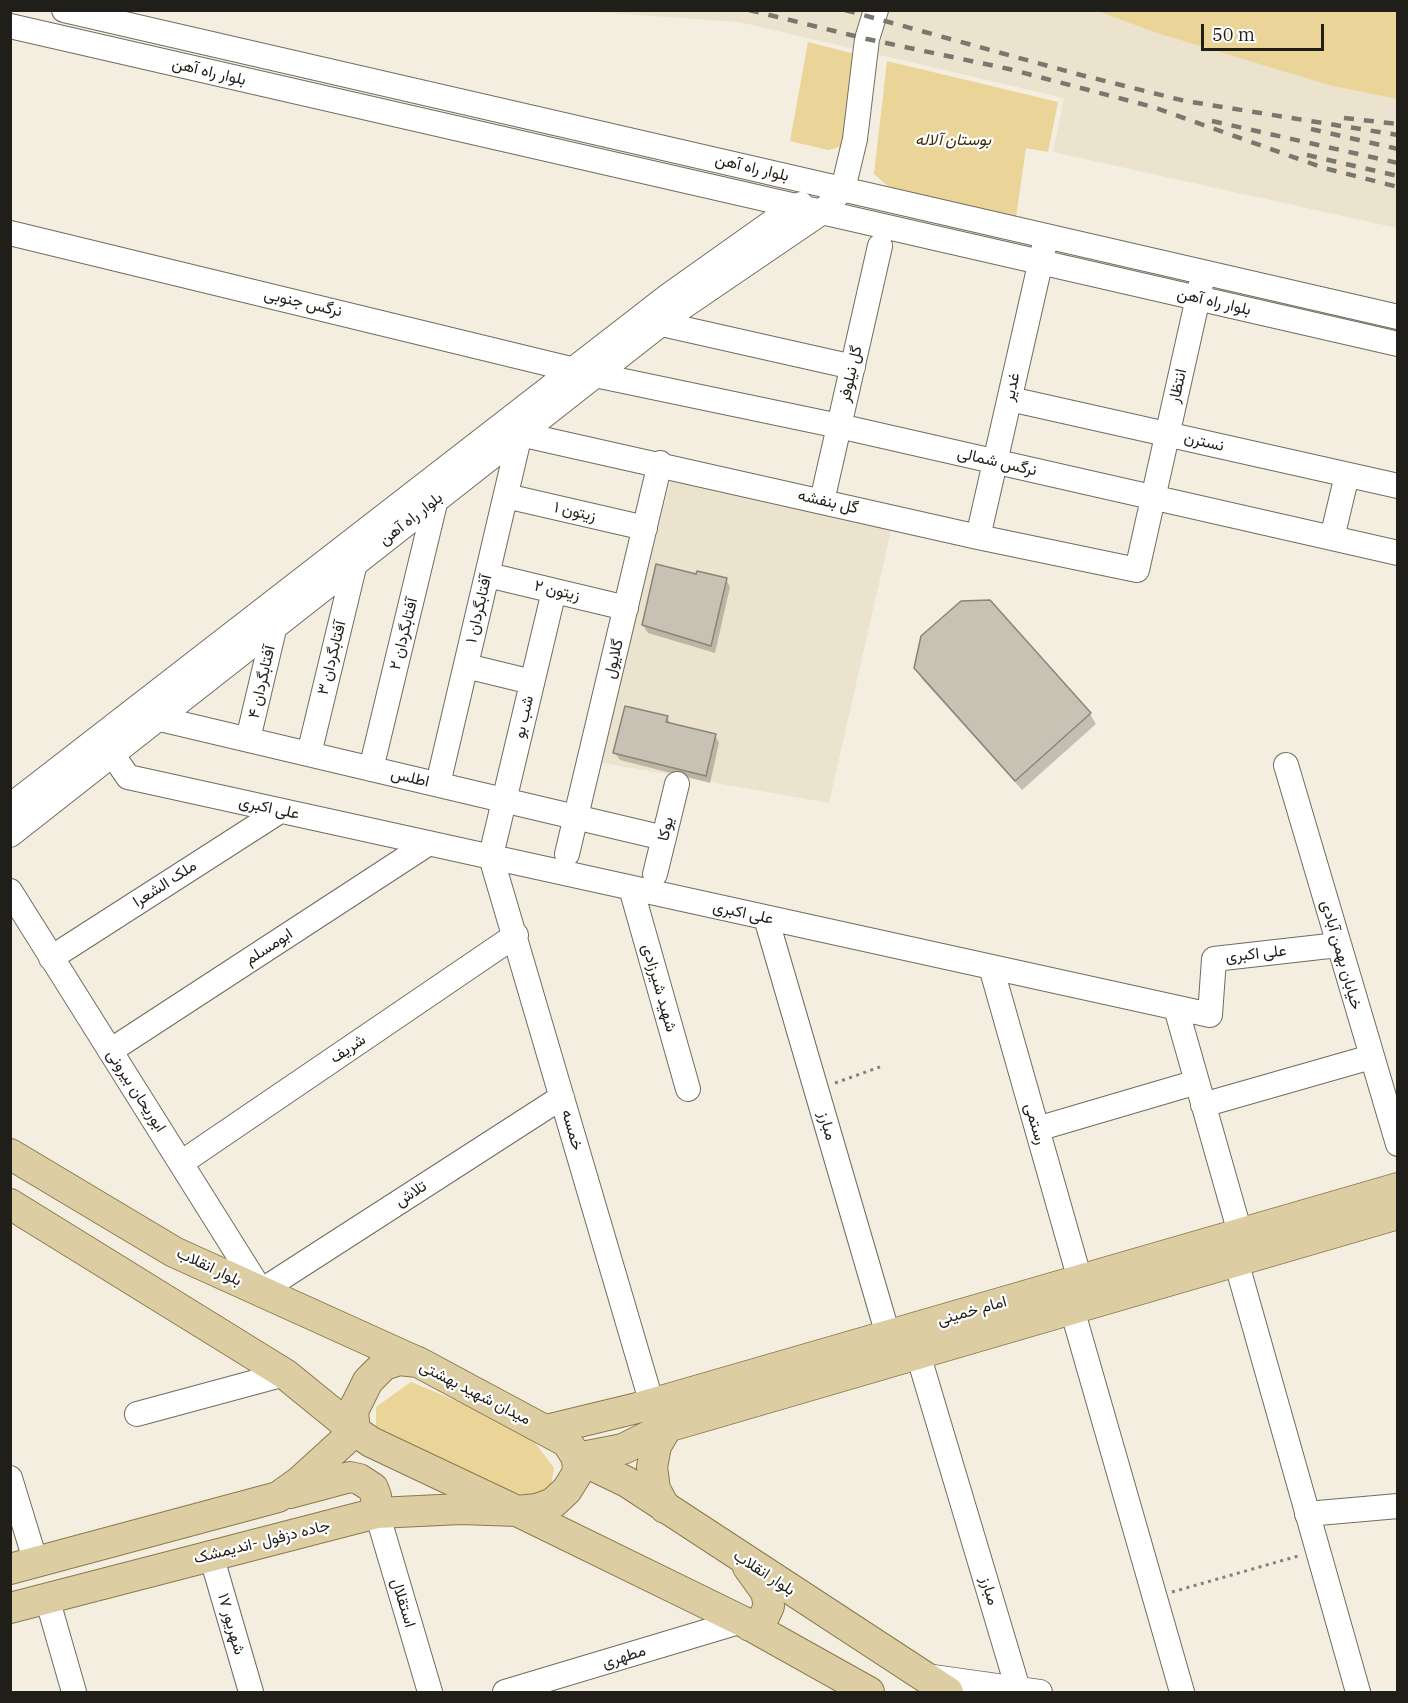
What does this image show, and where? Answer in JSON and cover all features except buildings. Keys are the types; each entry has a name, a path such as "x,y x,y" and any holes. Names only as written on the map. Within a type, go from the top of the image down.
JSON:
{"main road":[{"name":"بلوار انقلاب","path":"10,1154 174,1252 418,1362"},
{"name":"امام خمینی","path":"546,1430 660,1416 918,1354 1072,1309 1398,1188"},
{"path":"10,1204 285,1374 355,1431 372,1442 746,1623 860,1687"},
{"name":"امام خمینی","path":"577,1458 622,1449 660,1416 888,1335 1080,1280 1398,1214"},
{"name":"میدان شهید بهشتی","path":"355,1431 353,1411 368,1381 384,1365 399,1360 418,1362 567,1442 577,1458"},
{"path":"660,1416 652,1467 655,1489 665,1508"},
{"path":"278,1497 299,1482 355,1431"},
{"name":"بلوار انقلاب","path":"577,1458 627,1482 917,1674 948,1692"},
{"path":"517,1511 537,1509 553,1503 567,1490 578,1472 577,1458"},
{"path":"23,1566 350,1477 359,1479 373,1488 376,1496 376,1513"},
{"name":"جاده دزفول -اندیمشک","path":"10,1608 376,1513 461,1509 517,1511"},
{"path":"743,1559 769,1599 769,1606 763,1619 746,1623"},
{"path":"834,1619 823,1627 819,1645 821,1651 860,1687"}],"street":[{"name":"بلوار راه آهن","path":"64,10 1398,317"},
{"path":"843,189 855,139 867,39 876,10"},
{"name":"بلوار راه آهن","path":"10,26 1398,344"},
{"path":"433,124 439,97"},
{"name":"بلوار راه آهن","path":"10,835 520,434 669,295 793,207 843,189"},
{"name":"بلوار راه آهن","path":"10,806 585,372 662,324 820,213 843,189"},
{"name":"نرگس جنوبی","path":"10,233 585,372"},
{"name":"غدیر","path":"978,537 1046,236"},
{"name":"گل نیلوفر","path":"822,501 880,246"},
{"name":"انتظار","path":"1137,570 1204,273"},
{"path":"662,324 853,367"},
{"name":"نرگس شمالی","path":"585,372 839,426 1398,553"},
{"name":"نسترن","path":"1010,399 1398,486"},
{"name":"گل بنفشه","path":"520,434 660,463 978,537 1137,570"},
{"name":"آفتابگردان ۱","path":"438,784 520,434"},
{"name":"گلایول","path":"567,854 660,463"},
{"path":"1332,538 1347,475"},
{"name":"زیتون ۱","path":"506,496 645,528"},
{"name":"آفتابگردان ۲","path":"371,769 436,500"},
{"name":"آفتابگردان ۳","path":"309,754 355,563"},
{"name":"زیتون ۲","path":"488,575 626,608"},
{"name":"شب بو","path":"493,850 554,591"},
{"name":"آفتابگردان ۴","path":"248,740 275,625"},
{"path":"466,666 532,682"},
{"name":"اطلس","path":"156,718 664,838"},
{"name":"علی اکبری","path":"112,754 128,777 429,843 493,850 631,888 1210,1015 1214,958 1338,945"},
{"name":"خیابان بهمن آبادی","path":"1286,765 1398,1144"},
{"name":"یوکا","path":"655,874 677,784"},
{"name":"ملک الشعرا","path":"51,958 280,811"},
{"name":"ابومسلم","path":"110,1051 429,843"},
{"name":"خمسه","path":"493,850 562,1097 660,1416"},
{"name":"شهید شیرزادی","path":"631,888 688,1089"},
{"name":"ابوریحان بیرونی","path":"10,891 261,1291"},
{"name":"مبارز","path":"766,918 888,1335"},
{"name":"شریف","path":"181,1163 516,935"},
{"name":"رستمی","path":"991,967 1080,1280"},
{"path":"1176,1008 1307,1514 1358,1692"},
{"path":"1203,1106 1371,1057"},
{"path":"1037,1130 1197,1082"},
{"name":"تلاش","path":"261,1291 562,1097"},
{"path":"1072,1309 1182,1692"},
{"name":"مبارز","path":"918,1354 1029,1691"},
{"path":"137,1414 285,1374"},
{"path":"10,1478 23,1566"},
{"path":"1307,1514 1398,1506"},
{"name":"استقلال","path":"376,1513 430,1692"},
{"name":"۱۷ شهریور","path":"211,1555 251,1692"},
{"path":"47,1598 74,1692"},
{"name":"مطهری","path":"505,1692 746,1623"},
{"path":"917,1674 1029,1691"}],"path":[{"path":"816,1089 880,1067"},
{"path":"1155,1597 1317,1550"}],"shaded area":[{"path":"578,11 1397,11 1397,228 1053,152 1064,98 739,22"},
{"path":"673,470 893,522 829,803 598,762"}],"green space":[{"path":"1098,11 1397,11 1397,99 1329,85 1154,32"},
{"path":"808,42 855,54 843,146 828,150 790,141"},
{"name":"بوستان آلاله","path":"887,61 1058,102 1048,152 1026,148 1016,217 891,189 874,174"},
{"path":"411,1382 478,1410 533,1440 554,1468 551,1486 534,1498 510,1491 376,1427 376,1407"}],"railway":[{"path":"749,10 867,39 1009,69 1153,107 1324,168 1398,187"},
{"path":"845,10 1185,101 1398,135"},
{"path":"1344,118 1398,124"},
{"path":"1212,121 1398,163"},
{"path":"1311,129 1398,149"},
{"path":"1307,155 1398,176"}]}
